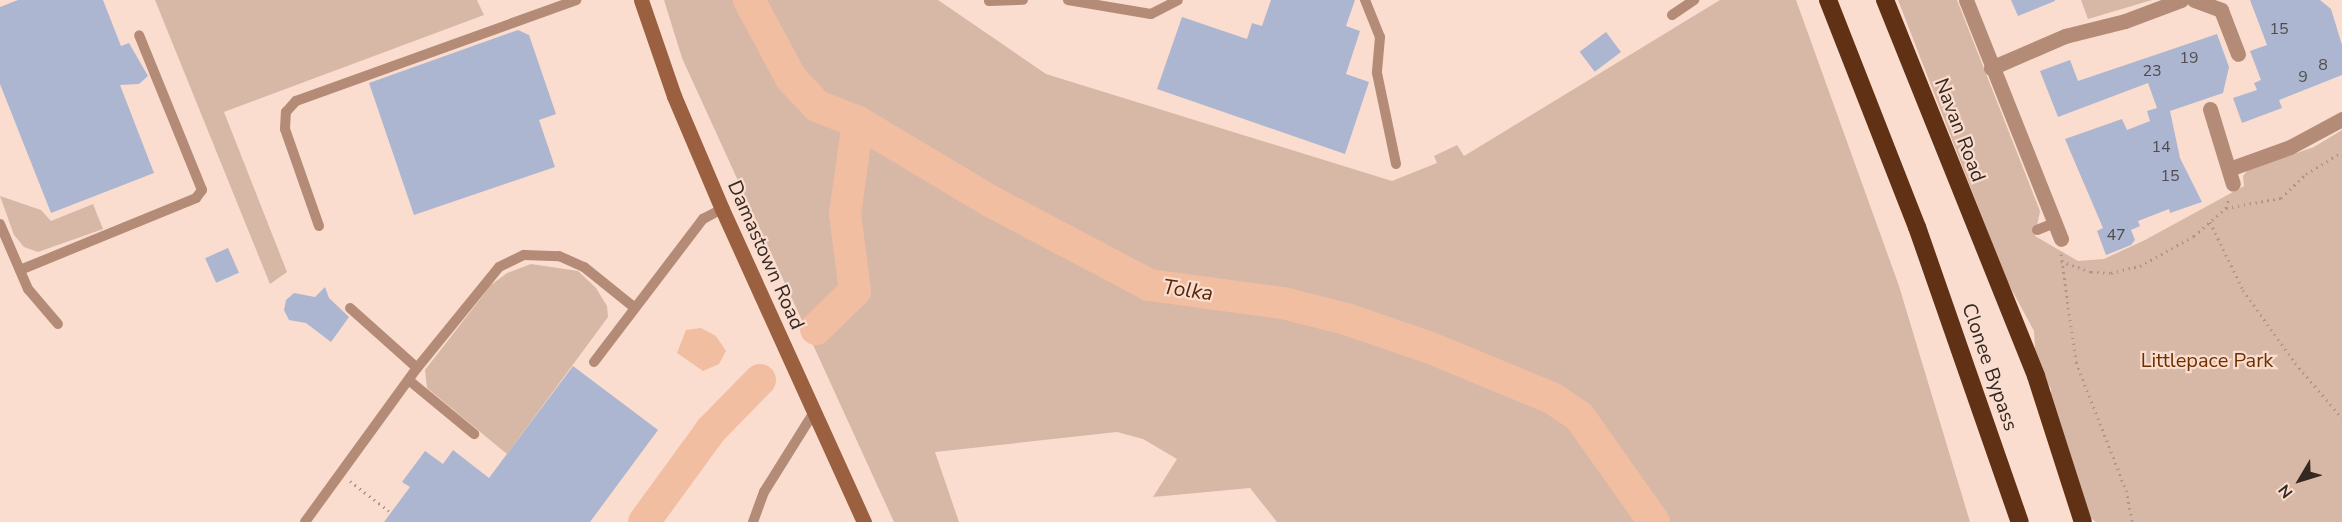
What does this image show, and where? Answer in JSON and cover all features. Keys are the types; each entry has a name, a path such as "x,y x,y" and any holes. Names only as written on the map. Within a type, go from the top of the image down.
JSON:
{"highway":[{"path":"1828,0 1917,227 2010,522"},
{"name":"Navan Road","path":"1885,0 1993,275"},
{"name":"Clonee Bypass","path":"1917,227 2020,522"},
{"path":"1993,275 2036,376 2083,522"},
{"name":"Clonee Bypass","path":"1993,275 2073,522"}],"street":[{"name":"Damastown Road","path":"641,0 674,96 722,209 864,522"},
{"path":"1966,0 2052,224 2061,239"},
{"path":"1991,68 2065,36 2125,21 2181,0"},
{"path":"2194,0 2221,10 2238,54"},
{"path":"2210,109 2231,176 2342,119"}],"lane":[{"path":"320,226 285,129 286,112 296,101 576,0"},
{"path":"989,1 1023,0"},
{"path":"1068,0 1151,14 1178,0"},
{"path":"1365,0 1380,36 1377,73 1396,164"},
{"path":"1672,15 1694,0"},
{"path":"20,270 196,198 202,190 139,34"},
{"path":"594,362 703,219 722,209"},
{"path":"0,224 28,288 58,324"},
{"path":"2037,230 2052,224"},
{"path":"305,522 411,382 417,368 489,276 524,255 548,254 570,260 635,308"},
{"path":"350,308 417,368"},
{"path":"411,382 474,434"},
{"path":"744,522 758,505 814,412"},
{"path":"753,522 758,505"}],"path":[{"path":"2061,261 2091,272 2124,270 2178,246 2226,208 2281,198 2306,174 2342,152"},
{"path":"2226,208 2231,176"},
{"path":"2210,222 2243,290 2295,363 2342,418"},
{"path":"2061,239 2061,261 2076,362 2126,490 2133,522"},
{"path":"341,474 389,511"}],"green space":[{"path":"155,0 477,0 484,15 224,112 287,272 270,284"},
{"path":"664,0 751,0 790,94 850,128 873,147 1082,265 1154,298 1254,306 1423,355 1554,408 1580,426 1639,522 1277,522 1250,488 1153,497 1177,459 1143,439 1117,432 935,452 959,522 894,522 682,58"},
{"path":"753,0 938,0 1046,74 1392,181 1437,163 1434,156 1457,145 1464,156 1720,0 1796,0 1899,286 1970,522 1659,522 1590,416 1559,396 1469,353 1309,305 1246,289 1148,280 812,95 793,74"},
{"name":"Littlepace Park","path":"1898,0 1957,0 2040,211 2035,236 2078,261 2104,259 2145,240 2244,186 2243,176 2248,170 2314,147 2342,130 2342,522 2096,522 2085,514 2051,406 2051,389 2036,365 2034,331 2006,279"},
{"path":"2081,0 2152,0 2088,19"},
{"path":"0,196 41,210 51,221 93,204 103,229 38,252 24,247 14,235"},
{"path":"531,264 578,271 596,288 607,306 608,317 507,454 427,388 425,370 491,285 507,273"}],"shaded area":[{"path":"701,328 716,336 726,351 719,364 703,371 677,353 686,330"}],"building":[{"path":"18,0 103,0 121,46 129,43 148,76 139,84 120,85 154,173 51,213 0,84 0,7"},
{"path":"1271,0 1355,0 1346,26 1360,31 1346,74 1369,82 1345,154 1157,89 1182,17 1247,39 1252,23 1262,26"},
{"path":"2011,0 2055,0 2055,1 2018,16"},
{"path":"2250,0 2320,0 2331,9 2342,45 2342,75 2279,100 2282,108 2242,123 2233,98 2257,90 2254,83 2261,80 2250,51 2267,45"},
{"path":"518,30 529,35 556,114 539,120 555,167 414,215 369,83"},
{"path":"1606,32 1621,52 1595,72 1580,52"},
{"path":"2217,34 2229,67 2223,93 2170,111 2180,158 2202,202 2170,213 2169,209 2138,221 2140,226 2131,230 2135,240 2131,245 2106,255 2097,231 2103,228 2065,139 2122,119 2127,130 2150,121 2147,111 2157,108 2148,83 2058,117 2040,71 2070,60 2078,81"},
{"path":"228,248 239,273 216,283 205,258"},
{"path":"325,287 329,298 349,317 331,342 306,323 289,320 284,310 286,300 294,293 315,297"},
{"path":"573,366 658,430 590,522 384,522 410,487 402,482 425,451 443,464 453,450 489,478"}],"waterway":[{"name":"Tolka","path":"749,0 791,78 817,106 858,122 990,201 1149,285 1283,303 1346,319 1428,347 1552,398 1579,416 1654,522"},
{"path":"816,329 855,291 845,214 858,122"},
{"path":"960,199 966,187"},
{"path":"644,522 711,430 760,380"}]}
